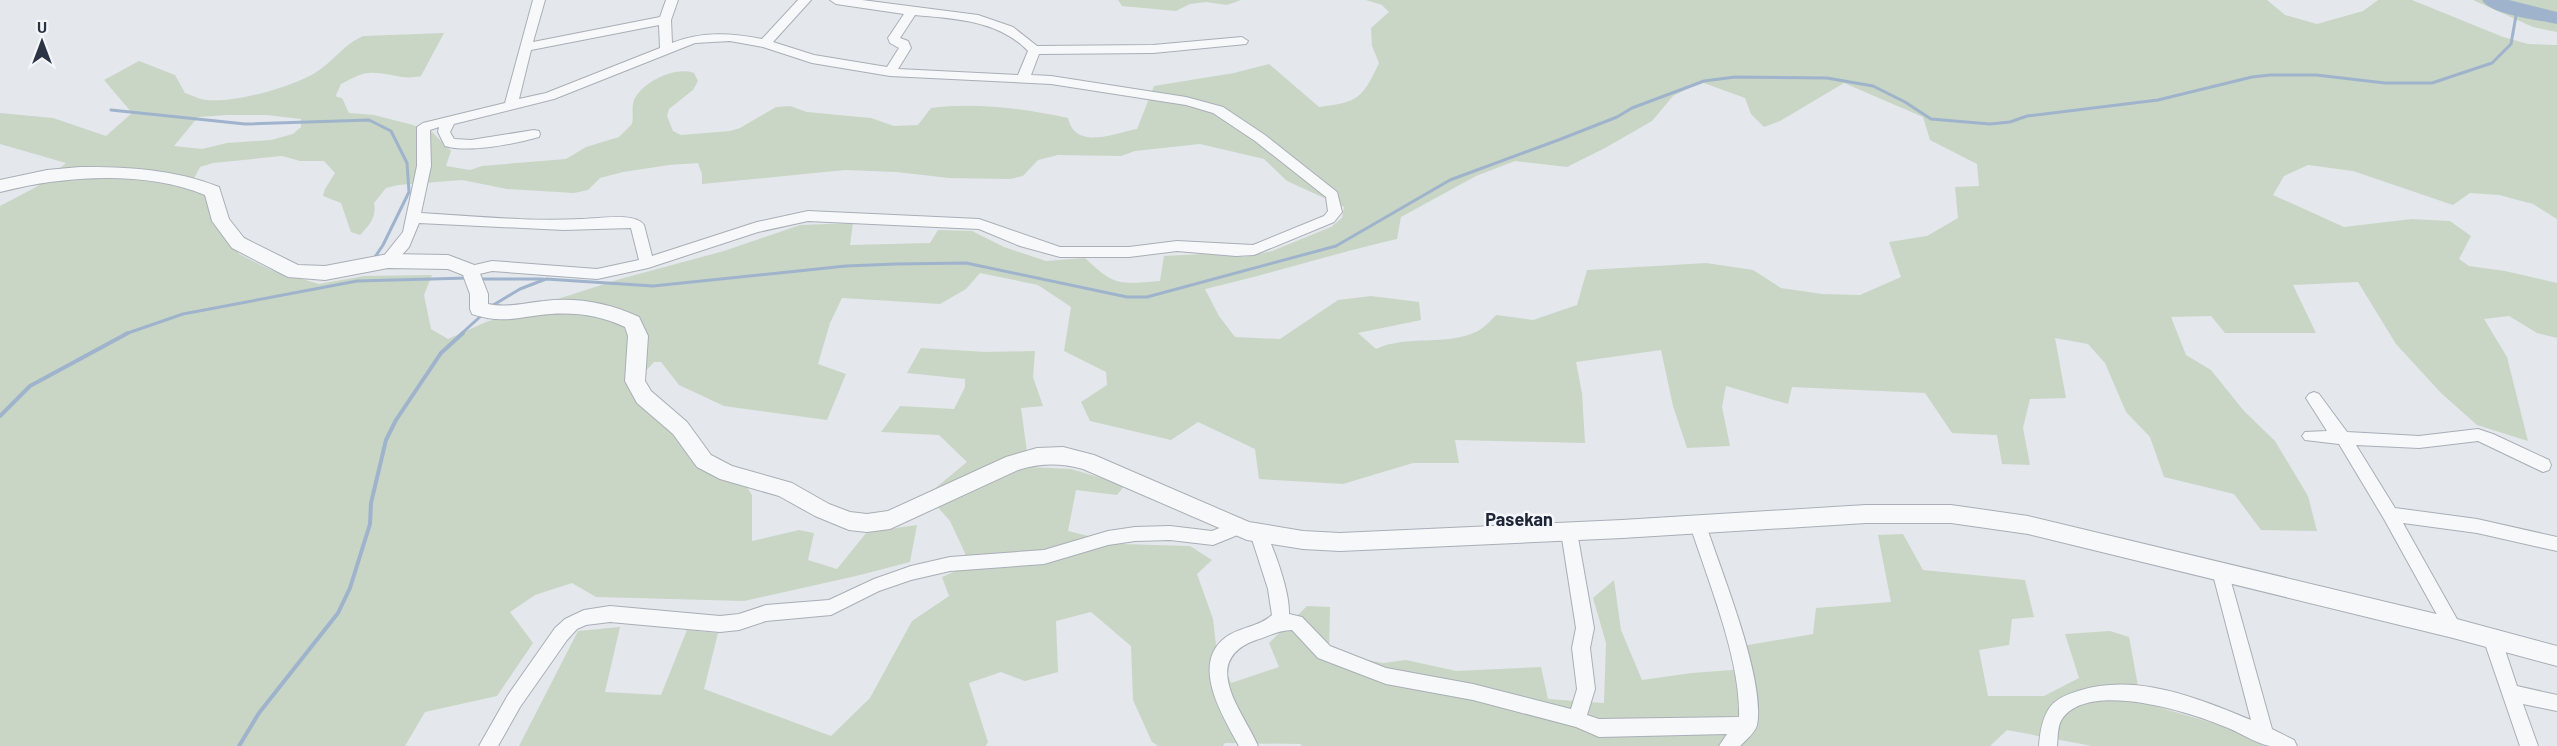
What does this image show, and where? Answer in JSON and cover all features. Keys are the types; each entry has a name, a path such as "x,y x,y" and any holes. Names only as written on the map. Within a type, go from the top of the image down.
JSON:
{"street":[{"path":"510,107 526,47 527,34 539,0"},
{"path":"666,48 665,20 672,0"},
{"path":"765,43 805,0"},
{"path":"836,0 993,23 1013,32 1034,50 1153,49 1242,41"},
{"path":"890,72 905,48 904,44 894,38 912,11"},
{"path":"526,47 665,20"},
{"path":"384,262 405,243 410,232 424,166 421,129 426,125 550,96 666,48 705,37 765,43 812,59 890,72 1051,80 1186,101 1218,110 1260,138 1332,195 1335,212 1329,219 1254,250 1236,251 1177,246 1129,252 1060,252 1025,242 979,224 808,216 758,227 648,263 597,274 492,266 473,279"},
{"path":"1023,79 1034,50"},
{"path":"448,120 444,132 450,143 471,144 534,134"},
{"path":"0,186 62,174 168,178 197,183 213,191 221,220 238,243 282,266 306,274 384,262 448,262 457,264 473,279 488,312 522,314 539,308 562,307 617,314 632,321 638,336 635,381 644,397 680,428 704,460 727,473 785,489 822,510 849,521 867,523 890,520 1013,463 1037,456 1063,455 1087,460 1249,530 1303,540 1340,542 1569,532 1866,514 1951,514 2028,525 2453,628 2557,656"},
{"path":"412,218 564,225 631,222 637,225 648,263"},
{"path":"2314,398 2334,429 2344,439 2390,514 2453,628"},
{"path":"2310,435 2344,439 2419,442 2478,435 2543,465"},
{"path":"2390,514 2477,526 2557,544"},
{"path":"1698,525 1738,649 1749,693 1748,726 1728,746"},
{"path":"1249,530 1281,603 1276,622 1272,626 1236,641 1226,649 1218,668 1220,689 1249,746"},
{"path":"488,746 514,701 561,634 571,624 584,618 610,614 720,624 739,622 766,613 831,607 882,584 950,564 1044,557 1108,538 1135,534 1170,533 1213,538 1249,530"},
{"path":"1569,532 1584,628 1581,648 1586,689 1577,719"},
{"path":"2220,571 2264,734"},
{"path":"1276,622 1296,622 1324,652 1386,676 1473,692 1577,719 1599,728 1748,726"},
{"path":"2492,638 2529,746"},
{"path":"2048,746 2050,726 2055,714 2066,703 2116,692 2172,701 2264,734 2288,746"},
{"path":"2512,693 2557,703"}],"green space":[{"path":"1118,0 1241,0 1227,5 1206,2 1190,4 1176,11 1122,6"},
{"path":"1366,0 2267,0 2285,15 2317,24 2363,11 2378,0 2412,0 2503,37 2528,44 2557,45 2557,219 2533,204 2499,195 2470,193 2453,205 2353,171 2308,165 2284,176 2273,195 2344,227 2412,219 2450,221 2471,236 2459,259 2469,266 2505,271 2557,283 2557,338 2537,333 2509,316 2484,319 2507,357 2528,441 2477,425 2441,393 2396,344 2358,282 2293,285 2316,333 2225,333 2211,316 2171,317 2186,355 2211,370 2244,411 2275,441 2308,496 2317,531 2261,530 2234,494 2164,477 2150,437 2126,412 2105,363 2088,344 2055,338 2066,398 2030,399 2023,428 2030,465 2002,464 1997,435 1952,433 1925,393 1792,387 1788,404 1726,386 1722,407 1730,446 1687,448 1673,406 1661,350 1576,362 1582,393 1585,443 1455,440 1459,463 1413,463 1343,484 1259,479 1255,449 1198,422 1171,440 1090,421 1081,402 1107,385 1106,372 1064,351 1071,307 1038,285 980,273 966,289 940,304 842,298 830,323 818,364 846,374 827,420 724,406 679,385 661,362 654,362 641,376 672,430 745,484 752,495 752,541 799,530 814,533 808,560 837,569 867,532 917,525 910,562 744,601 596,597 572,583 535,595 510,612 533,643 497,696 425,712 405,746 0,746 0,206 38,186 66,163 0,144 0,113 53,118 106,136 132,113 104,80 139,61 175,75 185,93 204,100 232,99 263,93 305,78 321,69 356,39 363,36 444,33 421,76 365,74 341,84 336,95 342,98 349,113 374,115 432,132 451,151 446,166 470,170 482,166 566,159 586,147 619,137 632,124 633,103 644,87 660,77 687,71 694,73 698,81 693,90 669,109 667,116 673,131 681,135 730,131 740,128 776,107 790,106 807,112 871,118 894,126 918,125 931,108 983,106 1068,118 1072,128 1079,134 1097,137 1137,129 1154,86 1234,73 1269,64 1319,107 1350,101 1363,92 1379,63 1372,46 1371,28 1389,12 1382,5","holes":["1701,82 1745,98 1751,114 1764,127 1780,121 1844,83 1923,117 1930,140 1977,164 1979,186 1955,187 1958,218 1927,236 1889,242 1901,277 1860,295 1822,294 1781,288 1753,270 1706,263 1587,270 1577,305 1533,320 1496,315 1481,329 1465,336 1401,342 1376,349 1358,333 1421,320 1419,302 1371,296 1338,300 1280,339 1235,337 1219,316 1205,289 1397,239 1401,217 1476,176 1515,161 1567,167 1652,121 1673,96","267,115 301,119 301,127 293,134 271,140 227,143 202,149 174,146 198,117","1200,144 1264,159 1287,181 1344,207 1342,218 1331,227 1272,251 1245,257 1204,254 1164,256 1160,281 1136,283 1111,279 1085,258 1046,261 1004,247 972,231 938,230 930,243 850,245 853,223 800,225 724,251 620,279 486,322 448,339 431,329 424,295 432,275 364,276 319,284 271,270 239,254 216,221 208,193 190,186 200,167 213,163 282,156 300,161 324,161 335,173 323,196 341,203 351,232 360,235 373,217 374,203 386,188 398,185 462,180 507,189 574,193 588,190 600,178 623,172 698,163 702,174 702,184 845,170 896,172 949,178 1010,179 1023,176 1038,160 1058,155 1121,156 1135,151"]},
{"path":"2473,0 2557,0 2557,32 2533,27"},
{"path":"921,348 986,352 1035,351 1033,377 1043,406 1021,408 1029,467 1071,469 1125,485 1117,495 1076,490 1068,531 1121,544 1190,546 1212,560 1197,574 1213,619 1216,645 1231,683 1279,667 1269,643 1307,606 1330,607 1329,652 1383,663 1406,660 1456,671 1541,667 1548,699 1604,703 1606,643 1593,598 1614,580 1621,630 1642,680 1746,669 1742,646 1813,634 1816,608 1891,602 1878,535 1903,534 1923,570 2025,580 2034,617 2012,619 2009,645 1979,650 1988,696 2044,696 2079,678 2065,634 2110,631 2129,637 2141,702 2223,726 2265,746 2092,746 2007,730 1990,746 1302,746 1300,744 1225,743 1223,746 1158,746 1152,742 1133,700 1131,646 1091,612 1056,621 1058,672 1025,681 1001,672 969,683 988,742 986,746 519,746 578,631 620,627 605,692 661,695 687,630 718,633 704,689 831,736 870,698 912,621 949,596 942,577 963,568 965,553 950,521 927,495 967,462 939,435 881,432 900,406 954,409 965,387 965,379 907,373"}],"waterway":[{"path":"2491,0 2517,10 2557,18"},
{"path":"490,307 520,289 546,279 653,286 846,266 896,264 966,263 1127,297 1147,297 1336,246 1450,180 1561,139 1617,117 1632,108 1704,81 1735,77 1827,78 1873,86 1905,102 1931,119 1990,124 2010,122 2027,116 2158,100 2252,77 2270,75 2316,75 2385,83 2432,83 2492,63 2511,44 2517,10"},
{"path":"111,110 245,124 369,120 391,131 407,163 409,192 383,245 373,260"},
{"path":"125,334 183,314 357,281 468,278"},
{"path":"479,279 543,279"},
{"path":"461,334 482,315"},
{"path":"0,416 30,386 128,333"},
{"path":"239,746 259,713 338,613 350,588 370,524 371,503 386,440 396,420 441,353 463,333"}],"district":[{"name":"Pasekan","path":"1519,519"}]}
